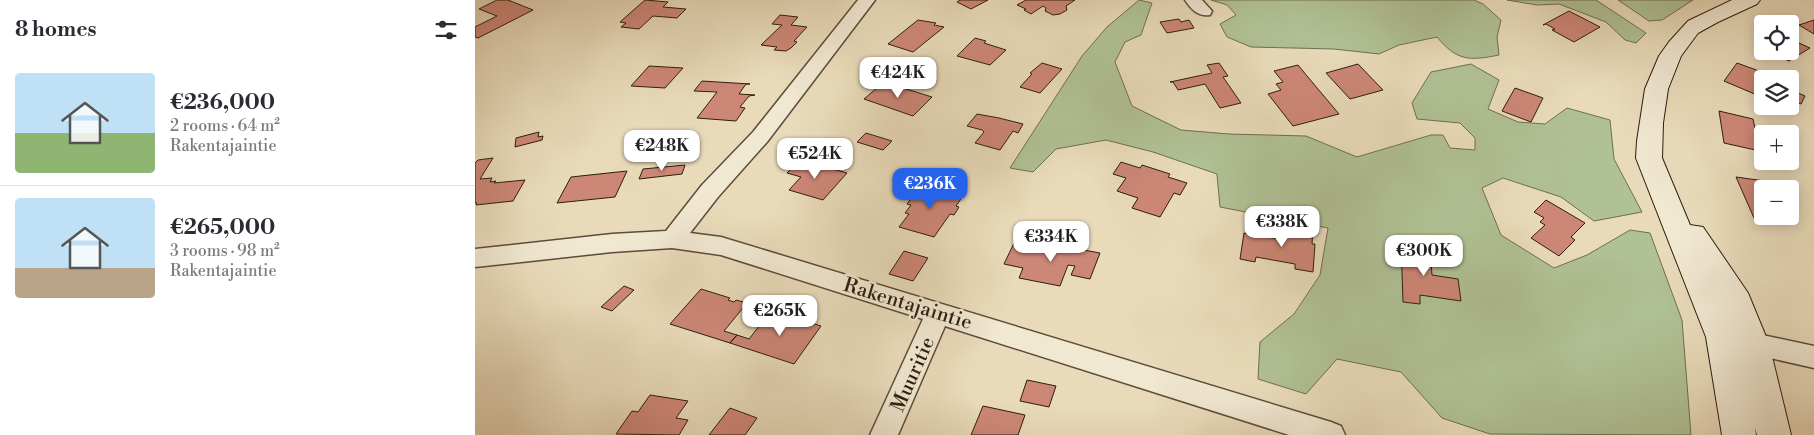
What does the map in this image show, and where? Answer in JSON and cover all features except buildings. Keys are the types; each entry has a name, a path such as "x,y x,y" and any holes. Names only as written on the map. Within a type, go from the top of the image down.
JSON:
{"street":[{"path":"672,239 710,191 760,137 867,0"},
{"path":"1739,435 1722,337 1649,158 1649,132 1658,82 1671,53 1692,28 1750,0"},
{"path":"1660,187 1733,293 1753,344 1774,435"},
{"name":"Rakentajaintie","path":"475,258 611,243 672,239 721,246 1331,435"},
{"name":"Muuritie","path":"884,435 939,312"},
{"path":"1722,337 1814,357"}],"green space":[{"path":"1139,0 1152,3 1141,35 1125,42 1115,62 1132,106 1181,130 1229,134 1306,136 1357,157 1431,135 1443,135 1450,148 1475,150 1475,138 1460,123 1417,119 1412,103 1431,72 1471,64 1499,80 1488,109 1518,122 1545,124 1567,108 1610,120 1614,159 1642,212 1594,221 1561,197 1503,178 1482,188 1501,235 1554,268 1587,255 1630,230 1650,233 1682,320 1691,435 1490,434 1442,418 1401,372 1337,359 1306,394 1258,379 1260,342 1294,314 1320,275 1328,228 1220,207 1217,174 1153,152 1106,140 1056,149 1033,172 1010,168 1082,56 1107,27"},
{"path":"1211,0 1474,0 1483,4 1501,20 1497,37 1499,55 1471,58 1457,55 1437,37 1399,45 1379,54 1334,49 1251,47 1227,37 1220,24 1236,15 1227,5"},
{"path":"1507,0 1596,0 1646,33 1636,43 1625,40 1606,22 1559,4 1537,5"},
{"path":"1618,0 1693,0 1662,20 1649,21"}]}
